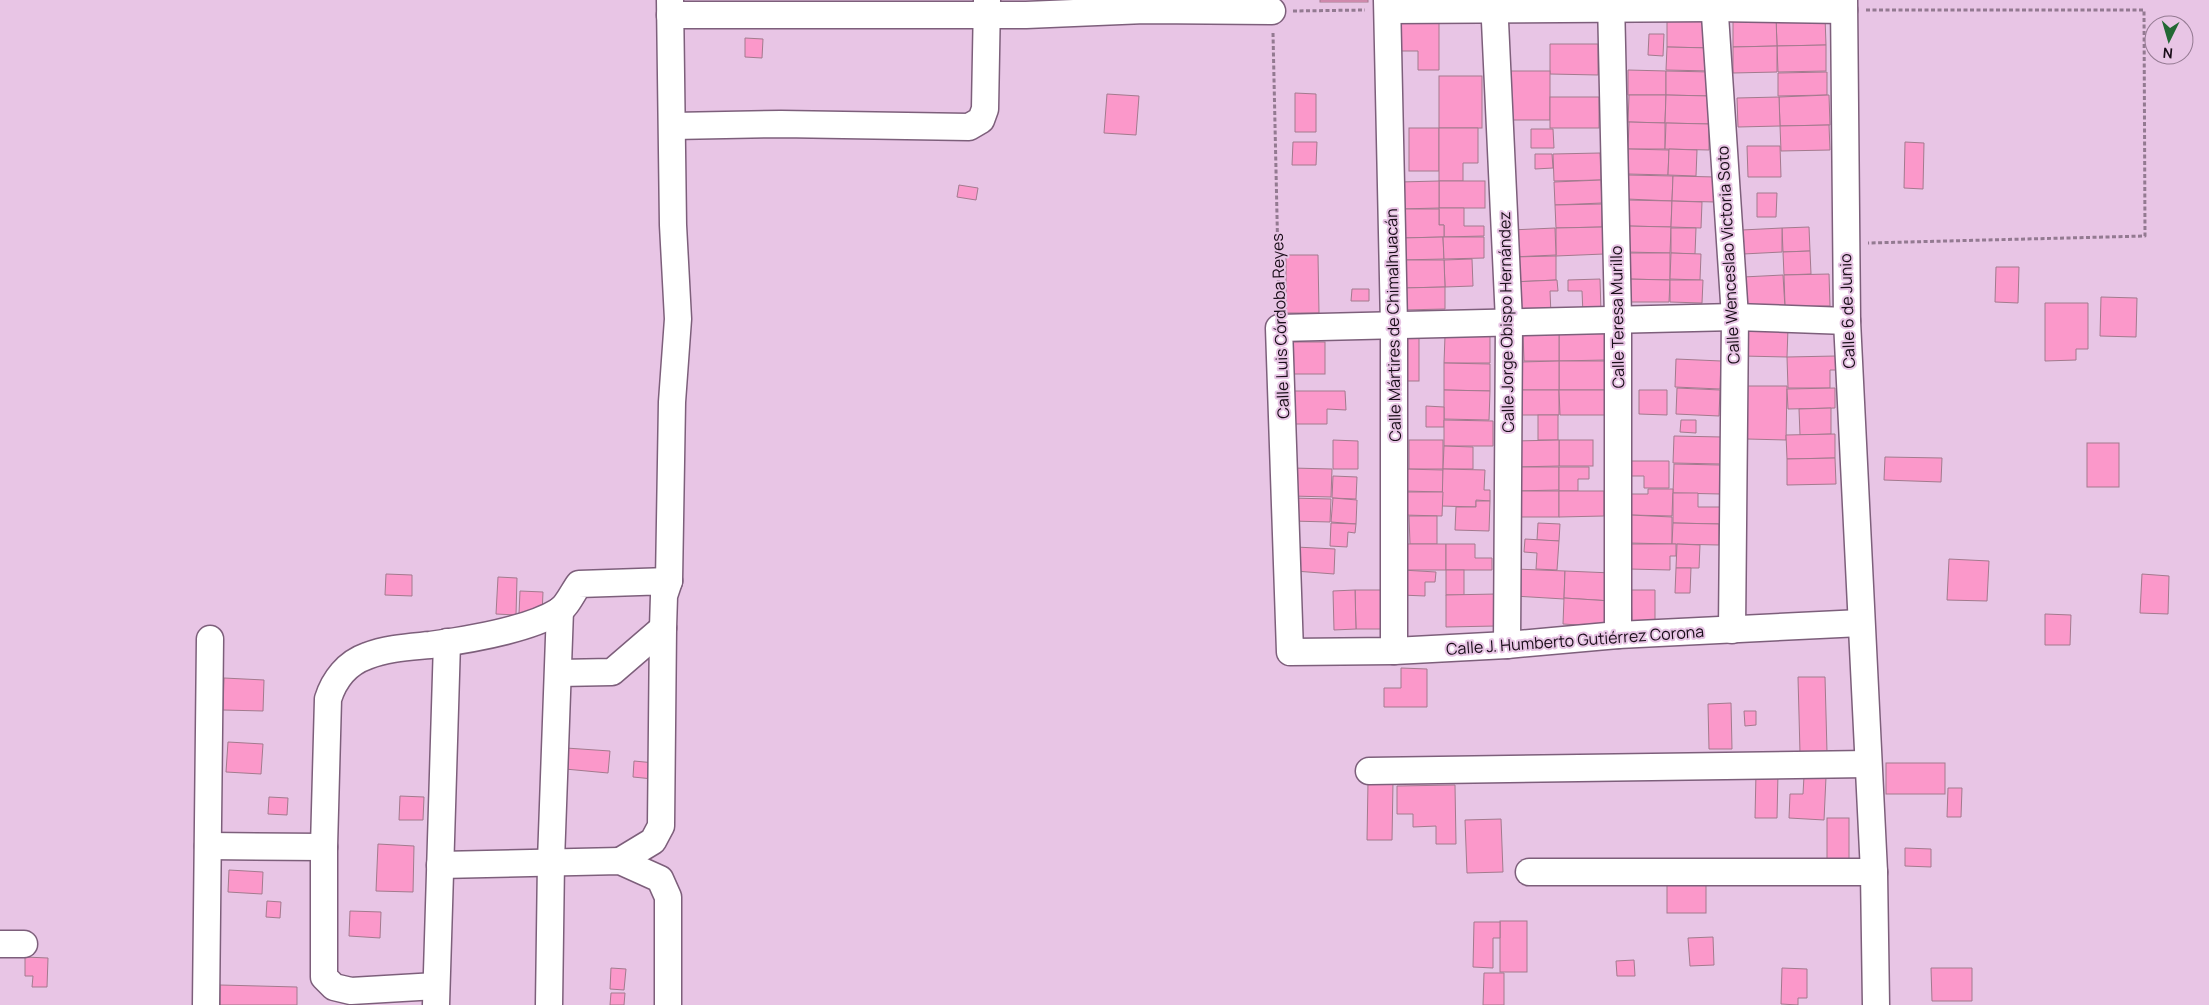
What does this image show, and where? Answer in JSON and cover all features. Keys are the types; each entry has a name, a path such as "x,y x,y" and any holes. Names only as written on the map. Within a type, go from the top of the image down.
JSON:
{"street":[{"name":"Calle Teresa Murillo","path":"1611,4 1618,318 1618,635"},
{"name":"Calle Wenceslao Victoria Soto","path":"1714,4 1735,317 1732,630"},
{"path":"1388,5 1844,5"},
{"name":"Calle Mártires de Chimalhuacán","path":"1388,5 1394,324 1394,650"},
{"name":"Calle Jorge Obispo Hernández","path":"1494,5 1509,321 1507,645"},
{"name":"Calle 6 de Junio","path":"1844,5 1847,321 1874,872 1876,1005"},
{"path":"673,126 780,124 969,127 980,120 985,109 988,7"},
{"path":"620,861 653,841 661,826 664,596 669,581 672,402 678,320 673,225 670,8 988,7 1026,15 1145,10 1272,11"},
{"path":"1279,328 1618,318 1735,317 1847,321"},
{"name":"Calle Luis Córdoba Reyes","path":"1279,328 1290,652"},
{"path":"447,642 436,996 351,991 334,987 324,977 324,847 328,699 332,685 346,669 366,656 391,650 447,642 525,625 560,610 579,584 669,581"},
{"path":"549,1005 551,861 560,610"},
{"name":"Calle J. Humberto Gutiérrez Corona","path":"1290,652 1507,645 1618,635 1861,623"},
{"path":"559,673 612,672 663,628"},
{"path":"206,1005 210,639"},
{"path":"1369,771 1868,764"},
{"path":"208,846 324,847"},
{"path":"440,865 551,861 620,861 660,879 668,897 668,1005"},
{"path":"1529,872 1874,872"}],"path":[{"path":"1272,11 1388,5"},
{"path":"1844,5 2144,10 2145,236 1845,244"},
{"name":"Calle Luis Córdoba Reyes","path":"1272,11 1279,328"}],"building":[{"path":"1320,0 1368,0 1368,2 1320,2"},
{"path":"1776,17 1825,17 1826,45 1777,46"},
{"path":"1776,17 1777,46 1733,47 1733,18"},
{"path":"1667,19 1711,20 1711,48 1667,47"},
{"path":"1396,23 1439,23 1439,70 1418,70 1418,51 1397,51"},
{"path":"1649,34 1664,34 1663,56 1648,55"},
{"path":"745,38 763,39 762,58 745,57"},
{"path":"1550,44 1598,44 1598,75 1550,74"},
{"path":"1826,45 1826,71 1778,72 1777,46"},
{"path":"1777,46 1777,72 1733,73 1733,47"},
{"path":"1667,47 1711,48 1710,71 1666,70"},
{"path":"1628,70 1666,71 1666,95 1628,95"},
{"path":"1510,71 1550,71 1550,120 1510,120"},
{"path":"1666,71 1711,72 1710,96 1666,95"},
{"path":"1827,72 1827,95 1778,96 1778,73"},
{"path":"1439,76 1482,76 1482,128 1439,128"},
{"path":"1295,93 1316,94 1316,132 1295,132"},
{"path":"1107,94 1139,96 1136,135 1104,133"},
{"path":"1629,95 1666,95 1665,123 1628,122"},
{"path":"1666,95 1710,96 1709,124 1665,123"},
{"path":"1829,95 1830,125 1780,126 1779,97"},
{"path":"1550,97 1599,97 1599,128 1550,128"},
{"path":"1779,97 1780,126 1738,127 1737,98"},
{"path":"1629,122 1665,123 1665,149 1628,149"},
{"path":"1666,123 1709,124 1709,150 1665,149"},
{"path":"1829,125 1830,150 1781,151 1780,126"},
{"path":"1409,128 1439,128 1439,171 1409,171"},
{"path":"1439,128 1478,128 1478,163 1463,163 1463,181 1439,181"},
{"path":"1531,129 1553,129 1554,148 1531,148"},
{"path":"1293,142 1317,142 1316,165 1292,165"},
{"path":"1905,142 1924,143 1923,189 1904,188"},
{"path":"1747,146 1780,146 1781,177 1748,177"},
{"path":"1628,149 1669,150 1668,175 1628,174"},
{"path":"1669,149 1697,150 1696,176 1668,175"},
{"path":"1600,153 1601,180 1554,181 1553,154"},
{"path":"1535,154 1552,154 1553,168 1535,169"},
{"path":"1628,175 1673,176 1672,201 1627,199"},
{"path":"1673,176 1716,177 1716,202 1672,201"},
{"path":"1601,180 1602,203 1555,205 1554,182"},
{"path":"1439,181 1485,181 1485,208 1439,208"},
{"path":"1439,181 1439,208 1400,209 1400,182"},
{"path":"959,185 978,188 976,200 957,197"},
{"path":"1757,193 1777,193 1776,217 1757,217"},
{"path":"1627,200 1672,201 1671,227 1627,226"},
{"path":"1672,201 1702,202 1701,228 1671,227"},
{"path":"1602,204 1602,227 1556,228 1555,205"},
{"path":"1439,208 1464,208 1464,226 1484,226 1484,236 1444,237 1444,225 1439,225"},
{"path":"1400,209 1439,209 1439,225 1444,225 1444,237 1401,238"},
{"path":"1627,226 1671,227 1670,253 1626,252"},
{"path":"1603,227 1604,254 1556,256 1556,228"},
{"path":"1809,227 1810,251 1783,252 1782,228"},
{"path":"1555,228 1556,255 1512,257 1511,230"},
{"path":"1671,228 1696,228 1695,254 1671,253"},
{"path":"1782,228 1782,252 1743,254 1742,230"},
{"path":"1443,237 1444,259 1401,260 1401,238"},
{"path":"1443,237 1484,237 1484,258 1444,259"},
{"path":"1810,251 1811,274 1784,275 1783,252"},
{"path":"1627,253 1670,253 1670,280 1626,279"},
{"path":"1671,253 1701,254 1700,280 1670,279"},
{"path":"1286,255 1318,255 1319,313 1286,313"},
{"path":"1556,256 1556,280 1512,282 1512,257"},
{"path":"1472,259 1473,286 1445,287 1444,260"},
{"path":"1401,260 1444,260 1445,287 1402,288"},
{"path":"1996,267 2019,267 2018,303 1995,302"},
{"path":"1829,274 1830,306 1785,307 1784,275"},
{"path":"1783,275 1785,308 1745,309 1743,277"},
{"path":"1600,279 1601,313 1583,314 1582,291 1568,291 1568,280"},
{"path":"1626,279 1670,280 1669,302 1626,302"},
{"path":"1557,280 1558,291 1550,291 1551,315 1514,317 1512,282"},
{"path":"1670,280 1703,280 1702,303 1670,302"},
{"path":"1445,287 1445,309 1402,310 1402,288"},
{"path":"1352,289 1369,289 1369,301 1351,301"},
{"path":"2101,297 2137,298 2136,337 2100,336"},
{"path":"2045,303 2088,303 2088,349 2076,349 2076,360 2045,361"},
{"path":"1743,327 1788,328 1787,357 1742,356"},
{"path":"1605,333 1605,360 1559,361 1559,334"},
{"path":"1523,334 1559,334 1559,361 1524,361"},
{"path":"1402,336 1419,336 1419,381 1402,381"},
{"path":"1445,336 1490,336 1490,363 1444,363"},
{"path":"1288,342 1325,342 1325,374 1288,374"},
{"path":"1836,356 1836,370 1830,370 1830,388 1788,388 1787,357"},
{"path":"1676,359 1721,361 1720,389 1675,387"},
{"path":"1559,361 1605,361 1605,390 1559,390"},
{"path":"1559,361 1559,390 1521,390 1521,362"},
{"path":"1444,363 1490,364 1490,391 1444,390"},
{"path":"1747,386 1787,386 1786,440 1747,439"},
{"path":"1677,388 1720,390 1719,416 1676,414"},
{"path":"1835,388 1835,408 1788,409 1787,389"},
{"path":"1444,390 1490,391 1489,420 1444,419"},
{"path":"1521,390 1559,390 1559,415 1522,415"},
{"path":"1559,390 1605,390 1605,415 1560,415"},
{"path":"1639,390 1667,390 1667,415 1639,414"},
{"path":"1287,391 1345,391 1346,410 1327,409 1327,424 1287,424"},
{"path":"1426,406 1444,407 1444,427 1426,427"},
{"path":"1831,408 1831,434 1800,435 1799,409"},
{"path":"1538,415 1558,415 1558,440 1538,440"},
{"path":"1444,420 1493,421 1493,446 1444,446"},
{"path":"1681,420 1696,420 1696,433 1680,432"},
{"path":"1835,434 1835,458 1787,459 1786,435"},
{"path":"1674,436 1722,437 1721,464 1673,463"},
{"path":"1333,440 1358,441 1358,469 1333,469"},
{"path":"1409,440 1443,440 1443,469 1409,469"},
{"path":"1559,440 1593,440 1593,466 1559,466"},
{"path":"1559,440 1559,466 1515,467 1515,441"},
{"path":"2087,443 2119,443 2119,487 2087,487"},
{"path":"1444,446 1473,447 1473,469 1443,469"},
{"path":"1885,457 1942,458 1941,482 1884,480"},
{"path":"1835,458 1836,484 1787,485 1787,459"},
{"path":"1629,461 1669,461 1669,488 1644,488 1644,476 1629,476"},
{"path":"1674,464 1721,465 1721,494 1673,493"},
{"path":"1515,467 1559,467 1559,490 1515,491"},
{"path":"1559,467 1589,467 1589,479 1578,479 1578,491 1559,491"},
{"path":"1292,468 1332,469 1331,497 1291,496"},
{"path":"1404,469 1443,470 1443,492 1404,491"},
{"path":"1443,469 1485,470 1484,490 1490,490 1490,501 1476,500 1476,507 1442,506"},
{"path":"1333,476 1357,477 1356,499 1332,498"},
{"path":"1648,489 1673,489 1672,516 1630,515 1630,494 1648,494"},
{"path":"1516,491 1559,491 1559,517 1516,517"},
{"path":"1559,491 1604,491 1604,516 1559,517"},
{"path":"1404,492 1443,492 1442,516 1404,515"},
{"path":"1673,493 1698,493 1698,507 1720,507 1720,524 1673,523"},
{"path":"1292,498 1331,499 1330,522 1291,521"},
{"path":"1333,498 1357,500 1356,524 1331,522"},
{"path":"1476,501 1490,501 1489,531 1455,530 1456,507 1476,507"},
{"path":"1630,515 1672,517 1672,544 1629,543"},
{"path":"1409,516 1437,516 1437,544 1410,544"},
{"path":"1331,523 1356,524 1355,533 1348,532 1347,547 1330,546"},
{"path":"1538,523 1560,524 1559,541 1537,540"},
{"path":"1673,523 1719,524 1719,545 1672,544"},
{"path":"1525,539 1559,541 1557,570 1536,569 1537,553 1524,552"},
{"path":"1401,544 1446,544 1446,570 1402,570"},
{"path":"1446,544 1475,544 1475,558 1492,558 1492,570 1446,570"},
{"path":"1629,544 1676,544 1676,556 1670,556 1670,570 1629,569"},
{"path":"1677,544 1700,545 1699,568 1676,568"},
{"path":"1296,547 1335,549 1334,574 1295,571"},
{"path":"1949,559 1989,561 1987,601 1947,600"},
{"path":"1676,568 1691,568 1690,593 1675,593"},
{"path":"1515,569 1565,571 1564,599 1514,596"},
{"path":"1402,570 1436,572 1435,582 1425,582 1425,596 1401,595"},
{"path":"1446,570 1464,570 1464,595 1446,595"},
{"path":"1565,571 1612,573 1611,601 1564,598"},
{"path":"386,574 412,575 412,596 385,595"},
{"path":"2142,574 2169,576 2168,614 2140,613"},
{"path":"498,577 517,578 516,615 496,614"},
{"path":"1355,590 1381,590 1382,629 1356,629"},
{"path":"1355,590 1356,629 1334,630 1333,591"},
{"path":"1631,590 1655,590 1655,622 1632,623"},
{"path":"520,591 543,592 542,615 519,614"},
{"path":"1496,594 1496,626 1446,627 1446,595"},
{"path":"1564,598 1611,601 1609,627 1563,624"},
{"path":"2045,614 2071,615 2070,645 2045,645"},
{"path":"1401,668 1427,669 1427,707 1384,707 1384,688 1401,688"},
{"path":"1798,677 1825,677 1827,752 1800,753"},
{"path":"224,678 264,680 263,711 223,710"},
{"path":"1731,703 1732,749 1709,749 1708,704"},
{"path":"1744,711 1756,711 1756,725 1745,726"},
{"path":"228,742 263,744 261,774 226,772"},
{"path":"566,748 610,751 608,773 565,769"},
{"path":"634,761 655,763 653,779 633,777"},
{"path":"1886,763 1945,763 1945,794 1886,794"},
{"path":"1756,773 1778,773 1777,818 1755,818"},
{"path":"1804,776 1826,777 1824,820 1789,818 1790,794 1803,794"},
{"path":"1368,782 1393,782 1392,840 1367,840"},
{"path":"1455,785 1456,844 1436,844 1436,826 1413,827 1413,814 1397,814 1397,786"},
{"path":"1948,788 1962,788 1961,817 1947,817"},
{"path":"400,796 424,797 423,820 399,820"},
{"path":"269,797 288,798 287,815 268,814"},
{"path":"1827,818 1849,818 1849,864 1827,864"},
{"path":"1501,819 1503,872 1467,873 1465,820"},
{"path":"378,844 414,846 413,892 376,891"},
{"path":"1905,848 1931,849 1931,867 1905,866"},
{"path":"229,870 263,872 262,894 228,892"},
{"path":"1667,880 1706,880 1706,913 1667,913"},
{"path":"267,901 281,902 280,918 266,917"},
{"path":"350,911 381,912 380,938 349,936"},
{"path":"1500,921 1527,921 1527,972 1500,972"},
{"path":"1474,922 1500,922 1500,938 1493,938 1493,968 1473,967"},
{"path":"1713,937 1714,965 1690,966 1688,938"},
{"path":"25,957 48,958 47,987 32,987 33,976 25,976"},
{"path":"1634,960 1635,976 1617,976 1616,961"},
{"path":"611,968 626,969 624,990 610,989"},
{"path":"1782,968 1807,969 1807,998 1798,998 1798,1005 1781,1004"},
{"path":"1931,968 1972,968 1972,1001 1932,1001"},
{"path":"1484,973 1504,973 1504,1005 1483,1005"},
{"path":"220,985 297,987 297,1005 220,1005"},
{"path":"611,993 625,993 624,1005 610,1005"}]}
